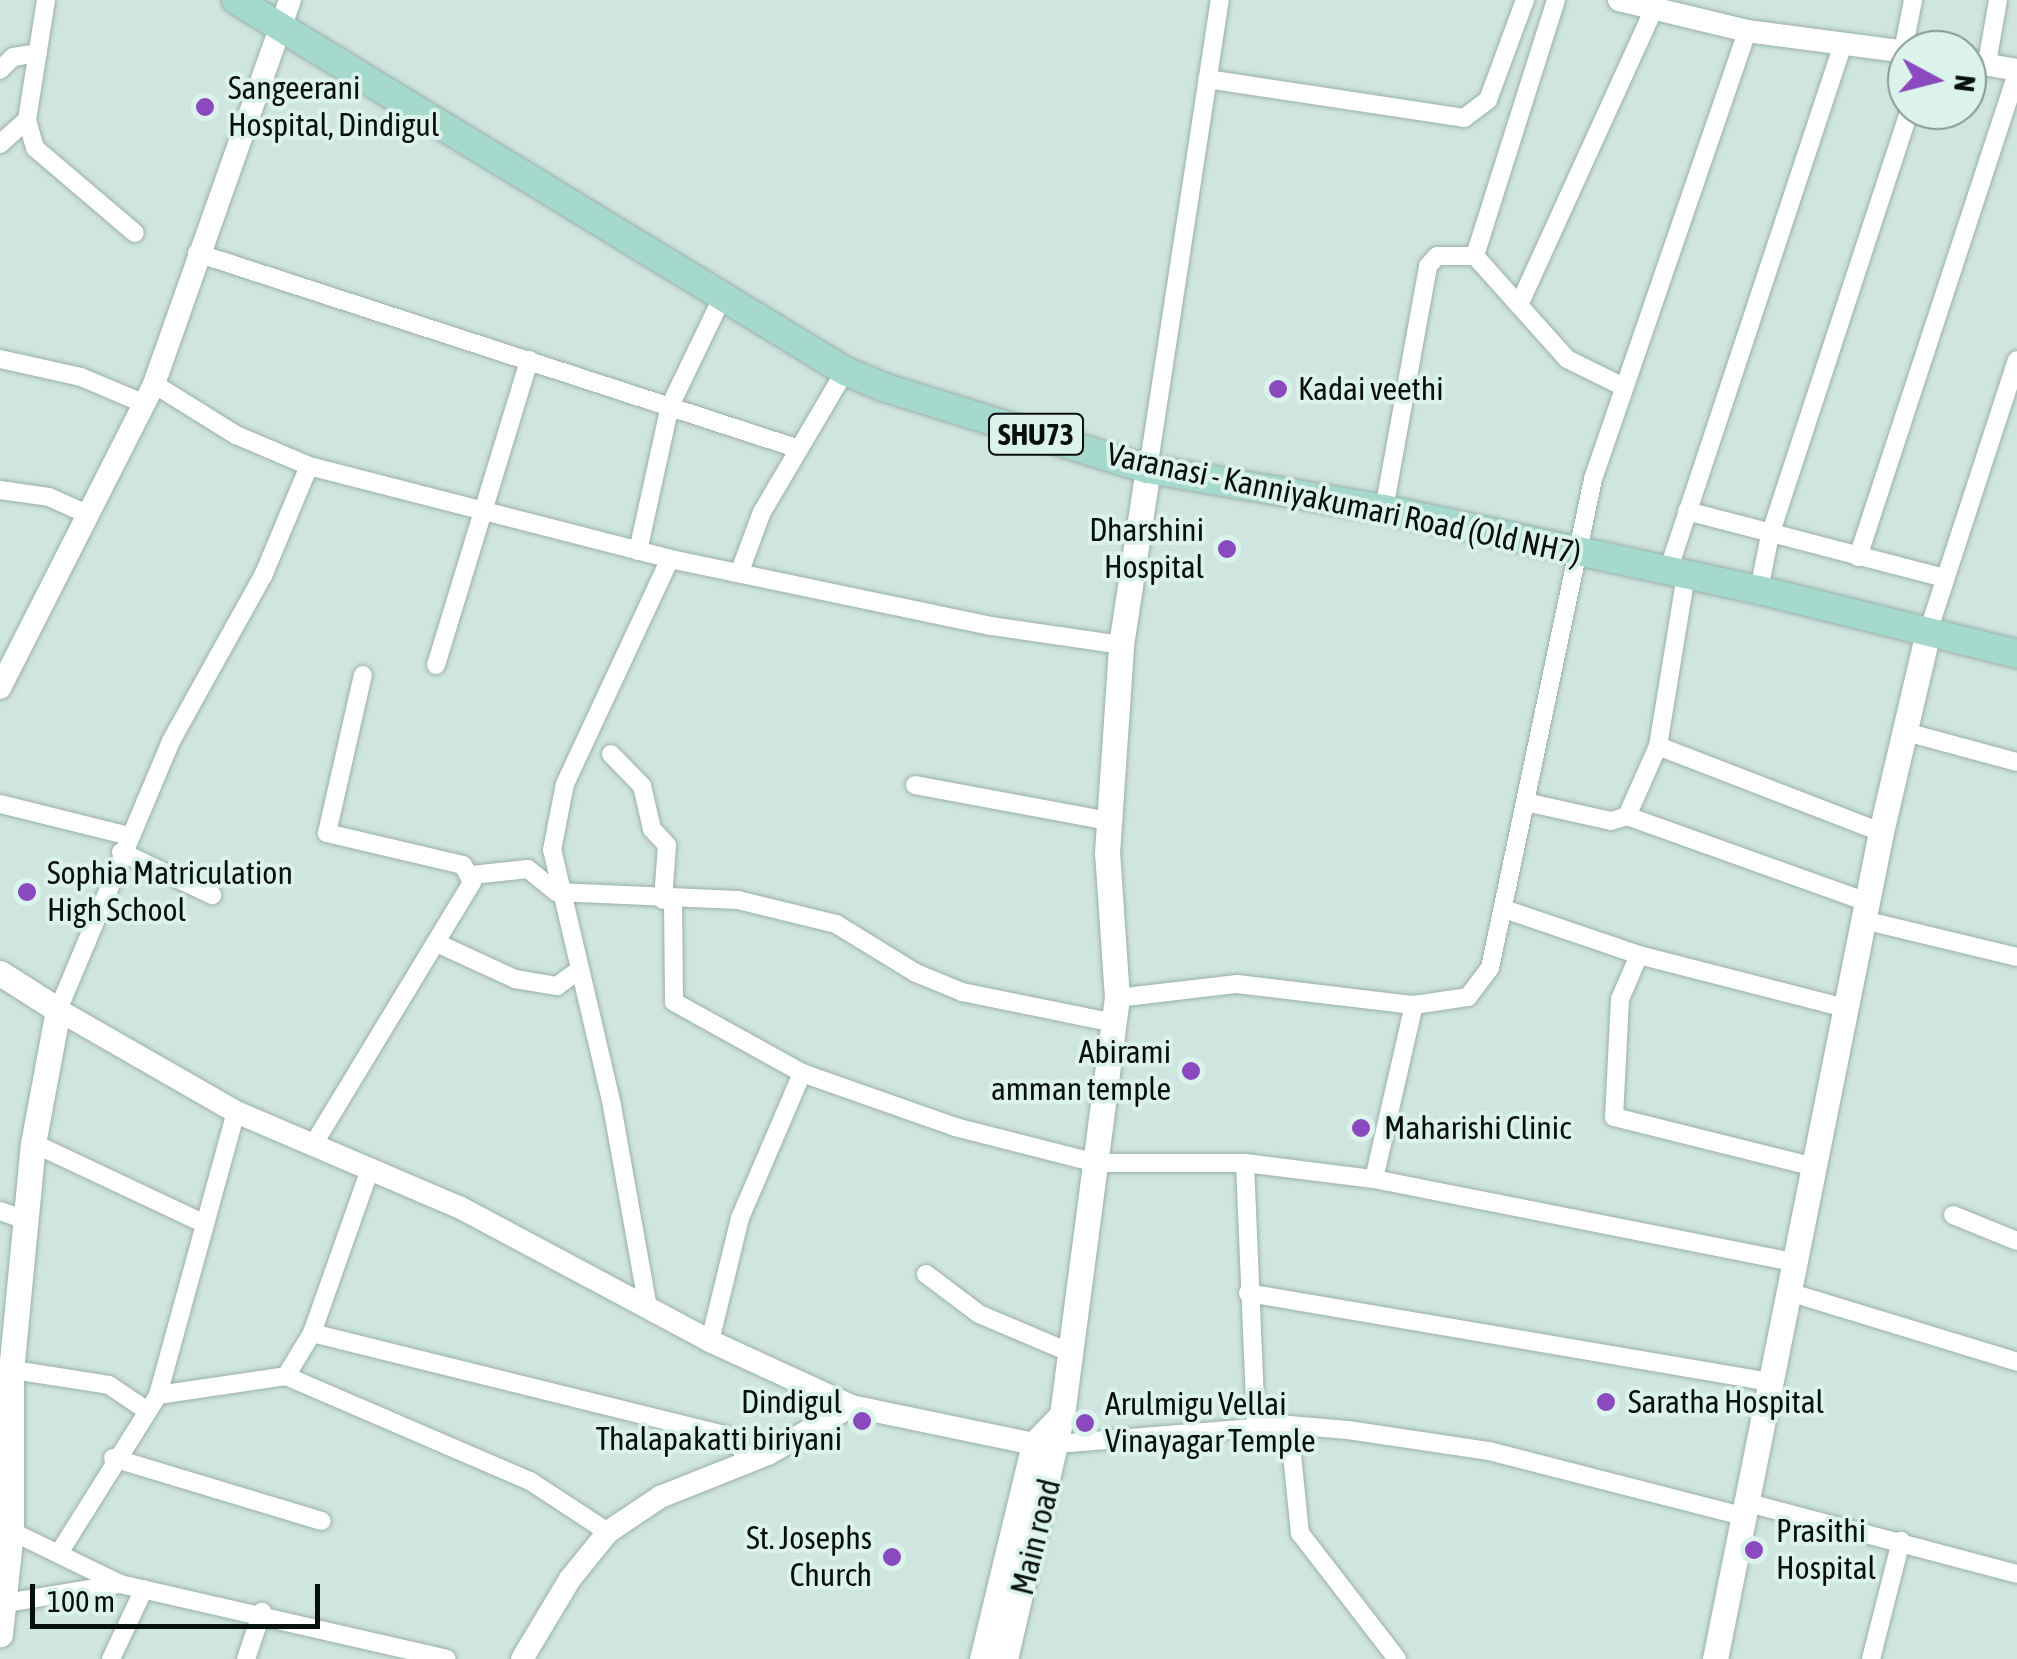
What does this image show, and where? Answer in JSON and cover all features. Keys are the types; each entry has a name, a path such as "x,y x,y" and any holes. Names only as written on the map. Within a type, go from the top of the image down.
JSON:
{"main road":[{"name":"Varanasi - Kanniyakumari Road (Old NH7)","path":"236,0 845,372 1148,469 1384,509 1759,590 2017,654"},
{"path":"1046,1445 1062,1415 1115,1010 1109,821 1121,645 1148,469"},
{"path":"1715,1659 1770,1382 1792,1293 1881,832 1928,632"},
{"path":"0,973 58,1010 33,1144 6,1369 11,1531 0,1634"},
{"name":"Main road","path":"982,1659 1046,1445"},
{"name":"Main road","path":"1005,1659 1046,1445"}],"street":[{"path":"46,0 27,120 35,148 56,171 134,233"},
{"path":"0,688 150,394 290,0"},
{"path":"1148,469 1220,0"},
{"path":"1207,79 1464,118 1488,100 1525,0"},
{"path":"1475,256 1556,0"},
{"path":"1619,0 1747,31 1887,50"},
{"path":"1908,30 1913,0"},
{"path":"1987,32 1998,0"},
{"path":"1519,305 1654,8"},
{"path":"472,875 528,869 556,892 668,900 738,900 836,924 933,982 1115,1010 1237,984 1414,1005 1468,997 1490,968 1530,802 1593,479 1747,31"},
{"path":"1627,816 1658,746 1687,511 1843,44"},
{"path":"0,70 13,57 38,52"},
{"path":"1858,557 2017,72 1987,64"},
{"path":"0,144 27,120"},
{"path":"1759,590 1770,535 1903,130"},
{"path":"197,254 799,449"},
{"path":"1384,509 1428,266 1436,256 1475,256 1567,360 1624,387"},
{"path":"638,550 670,406 723,296"},
{"path":"0,359 150,394 309,466 670,559 991,626 1121,645"},
{"path":"436,665 480,509 529,360"},
{"path":"1928,632 2017,360"},
{"path":"740,571 762,512 845,372"},
{"path":"309,466 262,576 171,740 58,1010 236,1112 460,1207 710,1341 850,1406 1046,1445 1290,1425 1489,1451 1901,1540 2017,1574"},
{"path":"0,490 49,496 89,514"},
{"path":"1687,511 1944,578"},
{"path":"648,1308 612,1105 556,892 552,850 565,784 670,559"},
{"path":"362,674 326,833 463,865 472,875"},
{"path":"1902,731 2017,762"},
{"path":"1658,746 1881,832"},
{"path":"611,754 642,786 652,829 667,845 674,1002 802,1073 955,1127 1096,1163 1245,1163 1374,1179 1795,1262"},
{"path":"915,785 1109,821"},
{"path":"1530,802 1611,821 1627,816 1865,911 2017,957"},
{"path":"0,804 125,844 212,895"},
{"path":"312,1145 439,944 472,875"},
{"path":"1504,909 1639,955 1846,1008"},
{"path":"439,944 515,979 557,986 578,970"},
{"path":"1639,955 1620,999 1614,1117 1814,1168"},
{"path":"1374,1179 1414,1005"},
{"path":"710,1341 740,1218 802,1073"},
{"path":"59,1553 114,1458 152,1403 236,1112"},
{"path":"33,1144 203,1223"},
{"path":"1245,1163 1256,1429"},
{"path":"286,1376 312,1332 370,1169"},
{"path":"0,1211 26,1220"},
{"path":"1953,1215 2017,1241"},
{"path":"926,1274 980,1314 1070,1353"},
{"path":"1248,1293 1770,1382"},
{"path":"1792,1293 2017,1362"},
{"path":"312,1332 727,1436 752,1459"},
{"path":"6,1369 110,1385 152,1403 286,1376 530,1481 608,1532"},
{"path":"522,1659 570,1579 608,1532 660,1496 752,1459 850,1406"},
{"path":"1290,1425 1300,1533 1397,1659"},
{"path":"114,1458 322,1521"},
{"path":"11,1531 120,1584 262,1612 447,1659"},
{"path":"1871,1659 1901,1540"},
{"path":"6,1603 120,1584"},
{"path":"112,1659 144,1589"},
{"path":"246,1659 262,1612"}],"place":[{"name":"Sangeerani Hospital, Dindigul","path":"205,107"},
{"name":"Kadai veethi","path":"1278,389"},
{"name":"Dharshini Hospital","path":"1227,549"},
{"name":"Sophia Matriculation High School","path":"27,892"},
{"name":"Abirami amman temple","path":"1191,1071"},
{"name":"Maharishi Clinic","path":"1361,1128"},
{"name":"Saratha Hospital","path":"1606,1402"},
{"name":"Dindigul Thalapakatti biriyani","path":"862,1421"},
{"name":"Arulmigu Vellai Vinayagar Temple","path":"1085,1423"},
{"name":"Prasithi Hospital","path":"1754,1550"},
{"name":"St. Josephs Church","path":"892,1557"}]}
